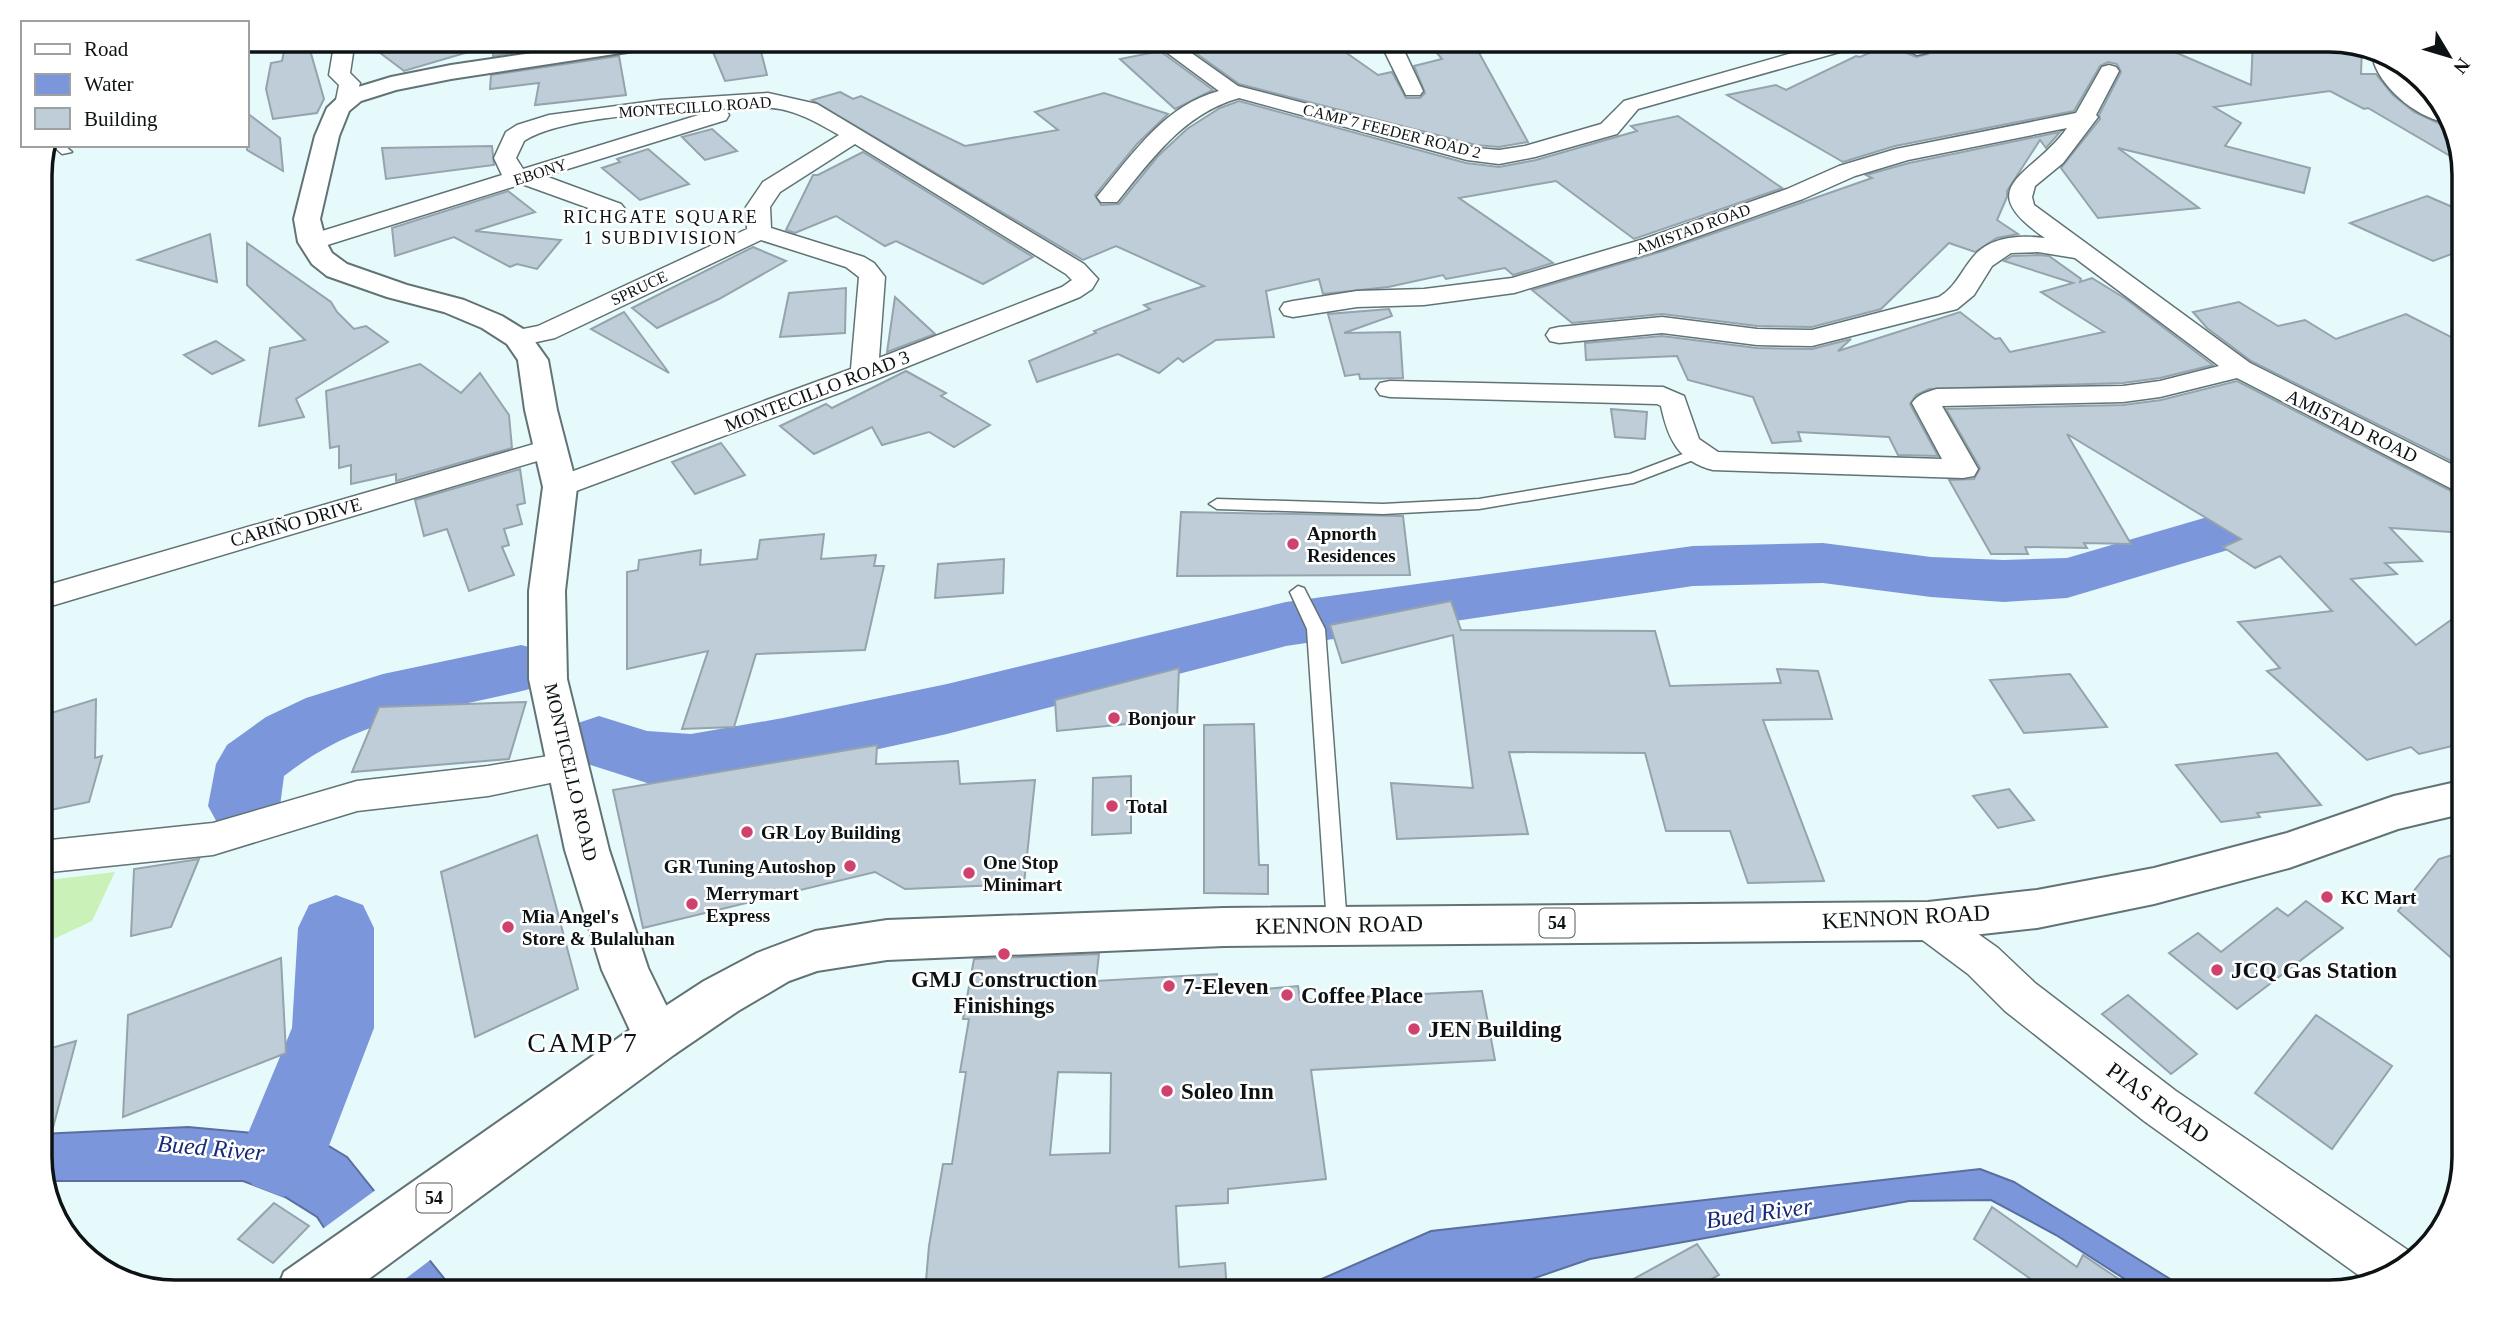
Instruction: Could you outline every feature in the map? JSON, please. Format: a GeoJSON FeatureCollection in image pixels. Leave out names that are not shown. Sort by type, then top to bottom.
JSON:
{"type":"FeatureCollection","features":[{"type":"Feature","properties":{"kind":"main road"},"geometry":{"type":"LineString","coordinates":[[518,338],[492,322],[454,306],[397,291],[337,270],[322,258],[312,242],[307,219],[327,136],[340,108],[347,100],[381,87],[451,72],[585,52]]}},
{"type":"Feature","properties":{"kind":"main road","name":"MONTICELLO ROAD"},"geometry":{"type":"LineString","coordinates":[[518,338],[533,360],[541,410],[560,486],[547,591],[548,679],[587,850],[617,947],[636,995],[658,1038]]}},
{"type":"Feature","properties":{"kind":"main road","name":"KENNON ROAD"},"geometry":{"type":"LineString","coordinates":[[321,1280],[564,1104],[721,996],[773,967],[815,951],[887,940],[1161,929],[1337,925],[1927,921],[2037,909],[2154,886],[2289,850],[2394,813],[2452,799]]}},
{"type":"Feature","properties":{"kind":"street"},"geometry":{"type":"LineString","coordinates":[[343,52],[339,75],[350,83],[347,100]]}},
{"type":"Feature","properties":{"kind":"street","name":"CAMP 7 FEEDER ROAD 2"},"geometry":{"type":"LineString","coordinates":[[1177,52],[1227,88],[1239,92],[1475,155],[1499,156],[1527,152],[1609,129],[1631,105],[1819,52]]}},
{"type":"Feature","properties":{"kind":"street"},"geometry":{"type":"LineString","coordinates":[[1395,52],[1413,91]]}},
{"type":"Feature","properties":{"kind":"street"},"geometry":{"type":"LineString","coordinates":[[2384,65],[2393,81],[2431,106]]}},
{"type":"Feature","properties":{"kind":"street","name":"AMISTAD ROAD"},"geometry":{"type":"LineString","coordinates":[[2109,71],[2087,117],[2054,160],[2029,177],[2020,197],[2023,207],[2034,219],[2240,369],[2452,476]]}},
{"type":"Feature","properties":{"kind":"street"},"geometry":{"type":"LineString","coordinates":[[1109,197],[1148,149],[1178,118],[1201,103],[1239,92]]}},
{"type":"Feature","properties":{"kind":"street","name":"MONTECILLO ROAD"},"geometry":{"type":"LineString","coordinates":[[523,178],[511,172],[505,158],[514,137],[540,124],[661,106],[768,99],[809,109],[1075,269],[1085,279],[1083,284],[1071,292]]}},
{"type":"Feature","properties":{"kind":"street","name":"EBONY"},"geometry":{"type":"LineString","coordinates":[[312,242],[768,99]]}},
{"type":"Feature","properties":{"kind":"street","name":"AMISTAD ROAD"},"geometry":{"type":"LineString","coordinates":[[1293,309],[1357,299],[1424,297],[1514,285],[1653,244],[1795,194],[1847,171],[1904,154],[2087,117]]}},
{"type":"Feature","properties":{"kind":"street"},"geometry":{"type":"LineString","coordinates":[[855,135],[771,187],[758,207],[759,232],[855,262],[872,277],[864,374]]}},
{"type":"Feature","properties":{"kind":"street"},"geometry":{"type":"LineString","coordinates":[[523,178],[614,209]]}},
{"type":"Feature","properties":{"kind":"street","name":"SPRUCE"},"geometry":{"type":"LineString","coordinates":[[518,338],[546,332],[759,232]]}},
{"type":"Feature","properties":{"kind":"street","name":"AMISTAD ROAD"},"geometry":{"type":"LineString","coordinates":[[1559,335],[1679,325],[1756,337],[1812,338],[1948,303],[1962,295],[1983,261],[1994,251],[2014,245],[2042,244],[2085,254]]}},
{"type":"Feature","properties":{"kind":"street","name":"MONTECILLO ROAD 3"},"geometry":{"type":"LineString","coordinates":[[560,486],[864,374],[1071,292]]}},
{"type":"Feature","properties":{"kind":"street"},"geometry":{"type":"LineString","coordinates":[[1390,388],[1663,396],[1674,402],[1685,445],[1696,454],[1713,461],[1963,469],[1928,412],[1926,403],[1929,400],[2123,394],[2160,389],[2240,369]]}},
{"type":"Feature","properties":{"kind":"street","name":"CARIÑO DRIVE"},"geometry":{"type":"LineString","coordinates":[[53,593],[551,448]]}},
{"type":"Feature","properties":{"kind":"street"},"geometry":{"type":"LineString","coordinates":[[53,856],[213,839],[357,796],[488,781],[566,766]]}},
{"type":"Feature","properties":{"kind":"street","name":"PIAS ROAD"},"geometry":{"type":"LineString","coordinates":[[1927,921],[1983,961],[2020,997],[2160,1106],[2387,1265]]}},
{"type":"Feature","properties":{"kind":"lane"},"geometry":{"type":"LineString","coordinates":[[1217,504],[1383,509],[1479,504],[1633,478],[1696,454]]}},
{"type":"Feature","properties":{"kind":"lane"},"geometry":{"type":"LineString","coordinates":[[1298,592],[1316,629],[1337,925]]}},
{"type":"Feature","properties":{"kind":"green space"},"geometry":{"type":"Polygon","coordinates":[[[115,872],[92,921],[53,939],[53,880],[115,872]]]}},
{"type":"Feature","properties":{"kind":"water","name":"Bued River"},"geometry":{"type":"Polygon","coordinates":[[[188,1127],[317,1139],[347,1157],[445,1280],[358,1280],[317,1217],[285,1197],[243,1181],[55,1181],[53,1133],[188,1127]]]}},
{"type":"Feature","properties":{"kind":"water","name":"Bued River"},"geometry":{"type":"Polygon","coordinates":[[[1980,1169],[2014,1182],[2172,1280],[2126,1280],[2056,1235],[1991,1200],[1909,1201],[1590,1259],[1529,1280],[1319,1280],[1431,1231],[1980,1169]]]}},
{"type":"Feature","properties":{"kind":"pier"},"geometry":{"type":"Polygon","coordinates":[[[377,1189],[433,1258],[404,1280],[354,1280],[321,1230],[377,1189]]]}},
{"type":"Feature","properties":{"kind":"building"},"geometry":{"type":"Polygon","coordinates":[[[284,52],[311,52],[324,99],[317,113],[273,119],[266,89],[271,63],[282,61],[284,52]]]}},
{"type":"Feature","properties":{"kind":"building"},"geometry":{"type":"Polygon","coordinates":[[[379,52],[468,52],[404,71],[379,52]]]}},
{"type":"Feature","properties":{"kind":"building"},"geometry":{"type":"Polygon","coordinates":[[[493,52],[520,52],[493,56],[493,52]]]}},
{"type":"Feature","properties":{"kind":"building"},"geometry":{"type":"Polygon","coordinates":[[[713,52],[761,52],[767,75],[725,81],[713,52]]]}},
{"type":"Feature","properties":{"kind":"building"},"geometry":{"type":"Polygon","coordinates":[[[1161,52],[1213,90],[1175,109],[1120,59],[1161,52]]]}},
{"type":"Feature","properties":{"kind":"building"},"geometry":{"type":"Polygon","coordinates":[[[1194,52],[1345,52],[1378,75],[1392,72],[1406,98],[1420,98],[1425,93],[1414,66],[1442,59],[1436,52],[1479,52],[1528,142],[1499,147],[1476,145],[1239,84],[1194,52]]]}},
{"type":"Feature","properties":{"kind":"building"},"geometry":{"type":"Polygon","coordinates":[[[1872,52],[1904,52],[1916,57],[1927,52],[2175,52],[2251,85],[2252,52],[2330,52],[2362,57],[2361,74],[2376,74],[2393,95],[2414,112],[2441,123],[2451,156],[2368,108],[2364,109],[2330,91],[2214,107],[2241,123],[2225,146],[2310,168],[2304,193],[2118,148],[2199,208],[2098,218],[2061,168],[2100,119],[2099,115],[2121,72],[2117,64],[2108,62],[2100,66],[2074,111],[1895,146],[1843,162],[1727,95],[1776,85],[1786,90],[1856,56],[1872,52]]]}},
{"type":"Feature","properties":{"kind":"building"},"geometry":{"type":"Polygon","coordinates":[[[619,56],[626,95],[535,105],[539,83],[490,89],[491,75],[619,56]]]}},
{"type":"Feature","properties":{"kind":"building"},"geometry":{"type":"Polygon","coordinates":[[[840,92],[853,99],[861,96],[965,146],[1058,130],[1035,112],[1104,93],[1168,114],[1137,144],[1095,195],[1101,205],[1119,204],[1158,156],[1187,129],[1220,108],[1239,101],[1466,163],[1499,167],[1536,160],[1637,131],[1631,126],[1678,116],[1782,188],[1634,239],[1556,181],[1459,198],[1553,263],[1513,275],[1505,268],[1446,279],[1443,275],[1388,287],[1323,294],[1319,279],[1266,291],[1274,337],[1216,340],[1183,362],[1178,358],[1159,373],[1118,354],[1037,382],[1029,361],[1150,309],[1144,305],[1204,286],[1116,246],[1083,260],[812,100],[840,92]]]}},
{"type":"Feature","properties":{"kind":"building"},"geometry":{"type":"Polygon","coordinates":[[[248,114],[280,138],[283,171],[247,150],[248,114]]]}},
{"type":"Feature","properties":{"kind":"building"},"geometry":{"type":"Polygon","coordinates":[[[712,129],[737,151],[705,160],[682,137],[712,129]]]}},
{"type":"Feature","properties":{"kind":"building"},"geometry":{"type":"Polygon","coordinates":[[[2060,132],[2046,148],[2040,140],[2007,191],[1997,220],[2018,234],[1997,238],[1975,252],[1949,243],[1881,309],[1812,327],[1757,326],[1662,314],[1572,323],[1532,290],[1663,251],[1872,178],[1866,175],[1909,163],[2060,132]]]}},
{"type":"Feature","properties":{"kind":"building"},"geometry":{"type":"Polygon","coordinates":[[[492,146],[494,165],[386,179],[382,148],[492,146]]]}},
{"type":"Feature","properties":{"kind":"building"},"geometry":{"type":"Polygon","coordinates":[[[648,149],[689,184],[640,200],[602,168],[620,162],[617,159],[648,149]]]}},
{"type":"Feature","properties":{"kind":"building"},"geometry":{"type":"Polygon","coordinates":[[[863,152],[1033,257],[983,284],[896,241],[885,246],[836,216],[795,233],[786,230],[813,175],[863,152]]]}},
{"type":"Feature","properties":{"kind":"building"},"geometry":{"type":"Polygon","coordinates":[[[508,191],[535,212],[475,231],[561,240],[537,269],[517,264],[510,267],[454,237],[395,256],[392,228],[508,191]]]}},
{"type":"Feature","properties":{"kind":"building"},"geometry":{"type":"Polygon","coordinates":[[[2427,196],[2452,207],[2452,254],[2433,261],[2350,223],[2427,196]]]}},
{"type":"Feature","properties":{"kind":"building"},"geometry":{"type":"Polygon","coordinates":[[[210,234],[217,282],[138,260],[210,234]]]}},
{"type":"Feature","properties":{"kind":"building"},"geometry":{"type":"Polygon","coordinates":[[[247,243],[331,302],[354,329],[366,326],[388,342],[296,399],[304,417],[259,426],[270,348],[305,340],[247,285],[247,243]]]}},
{"type":"Feature","properties":{"kind":"building"},"geometry":{"type":"Polygon","coordinates":[[[753,247],[786,261],[719,299],[657,328],[632,308],[753,247]]]}},
{"type":"Feature","properties":{"kind":"building"},"geometry":{"type":"Polygon","coordinates":[[[2012,256],[2049,256],[2081,279],[2080,282],[2092,278],[2126,299],[2213,365],[2160,378],[2123,383],[1929,389],[1916,395],[1910,404],[1938,456],[1898,455],[1889,437],[1798,432],[1801,441],[1772,443],[1753,397],[1688,380],[1677,356],[1586,360],[1585,343],[1662,336],[1757,348],[1812,349],[1851,339],[1838,351],[1960,312],[1995,339],[2000,338],[2010,352],[2104,332],[2041,292],[2073,283],[2004,261],[2012,256]]]}},
{"type":"Feature","properties":{"kind":"building"},"geometry":{"type":"Polygon","coordinates":[[[846,288],[845,333],[780,337],[789,293],[846,288]]]}},
{"type":"Feature","properties":{"kind":"building"},"geometry":{"type":"Polygon","coordinates":[[[895,297],[935,334],[887,352],[895,297]]]}},
{"type":"Feature","properties":{"kind":"building"},"geometry":{"type":"Polygon","coordinates":[[[2239,302],[2278,326],[2305,320],[2336,339],[2406,314],[2452,337],[2452,462],[2251,361],[2207,328],[2193,312],[2239,302]]]}},
{"type":"Feature","properties":{"kind":"building"},"geometry":{"type":"Polygon","coordinates":[[[1389,309],[1392,316],[1344,333],[1400,332],[1403,378],[1360,379],[1359,374],[1345,376],[1328,314],[1389,309]]]}},
{"type":"Feature","properties":{"kind":"building"},"geometry":{"type":"Polygon","coordinates":[[[624,312],[669,373],[591,329],[624,312]]]}},
{"type":"Feature","properties":{"kind":"building"},"geometry":{"type":"Polygon","coordinates":[[[216,341],[244,360],[212,374],[184,355],[216,341]]]}},
{"type":"Feature","properties":{"kind":"building"},"geometry":{"type":"Polygon","coordinates":[[[420,364],[461,393],[480,373],[509,415],[512,448],[396,481],[396,474],[351,484],[351,465],[339,468],[339,446],[330,448],[326,391],[420,364]]]}},
{"type":"Feature","properties":{"kind":"building"},"geometry":{"type":"Polygon","coordinates":[[[906,371],[946,393],[941,396],[990,425],[954,447],[929,432],[882,445],[872,427],[814,454],[780,426],[826,404],[832,408],[906,371]]]}},
{"type":"Feature","properties":{"kind":"building"},"geometry":{"type":"Polygon","coordinates":[[[2237,381],[2452,491],[2452,532],[2390,528],[2422,561],[2385,563],[2397,574],[2351,579],[2416,645],[2452,619],[2452,746],[2419,754],[2411,747],[2367,760],[2267,671],[2280,668],[2238,622],[2332,611],[2280,556],[2255,568],[2223,547],[2241,539],[2067,434],[2131,544],[2084,543],[2087,548],[2025,547],[2028,554],[1991,554],[1949,480],[1974,479],[1980,468],[1946,409],[2123,405],[2161,400],[2237,381]]]}},
{"type":"Feature","properties":{"kind":"building"},"geometry":{"type":"Polygon","coordinates":[[[1611,409],[1647,412],[1645,439],[1615,437],[1611,409]]]}},
{"type":"Feature","properties":{"kind":"building"},"geometry":{"type":"Polygon","coordinates":[[[721,443],[745,475],[695,494],[672,462],[721,443]]]}},
{"type":"Feature","properties":{"kind":"building"},"geometry":{"type":"Polygon","coordinates":[[[520,469],[525,503],[517,505],[522,524],[504,529],[509,545],[502,547],[514,575],[469,591],[447,529],[424,536],[415,500],[520,469]]]}},
{"type":"Feature","properties":{"kind":"building","name":"Apnorth Residences"},"geometry":{"type":"Polygon","coordinates":[[[1181,512],[1403,516],[1410,575],[1177,576],[1181,512]]]}},
{"type":"Feature","properties":{"kind":"building"},"geometry":{"type":"Polygon","coordinates":[[[824,534],[821,559],[876,555],[874,566],[884,566],[865,650],[756,654],[734,727],[682,729],[708,651],[627,669],[627,572],[638,570],[639,560],[701,550],[700,565],[757,559],[760,540],[824,534]]]}},
{"type":"Feature","properties":{"kind":"building"},"geometry":{"type":"Polygon","coordinates":[[[1004,559],[1003,593],[935,598],[938,564],[1004,559]]]}},
{"type":"Feature","properties":{"kind":"building"},"geometry":{"type":"Polygon","coordinates":[[[1451,601],[1461,630],[1655,631],[1670,686],[1781,683],[1777,669],[1818,671],[1832,719],[1763,720],[1824,881],[1748,883],[1730,831],[1666,831],[1645,753],[1509,752],[1528,834],[1397,839],[1391,783],[1473,788],[1453,635],[1342,663],[1330,625],[1451,601]]]}},
{"type":"Feature","properties":{"kind":"building"},"geometry":{"type":"Polygon","coordinates":[[[1179,668],[1177,719],[1057,731],[1055,700],[1179,668]]]}},
{"type":"Feature","properties":{"kind":"building"},"geometry":{"type":"Polygon","coordinates":[[[2070,674],[2107,727],[2024,733],[1990,680],[2070,674]]]}},
{"type":"Feature","properties":{"kind":"building"},"geometry":{"type":"Polygon","coordinates":[[[96,699],[95,758],[102,756],[89,802],[53,810],[53,712],[96,699]]]}},
{"type":"Feature","properties":{"kind":"building"},"geometry":{"type":"Polygon","coordinates":[[[526,702],[509,759],[352,772],[379,707],[526,702]]]}},
{"type":"Feature","properties":{"kind":"building"},"geometry":{"type":"Polygon","coordinates":[[[1254,724],[1259,865],[1268,865],[1268,894],[1204,893],[1204,725],[1254,724]]]}},
{"type":"Feature","properties":{"kind":"building","name":"GR Loy Building"},"geometry":{"type":"Polygon","coordinates":[[[877,745],[876,764],[958,761],[960,784],[1035,780],[1024,884],[905,889],[875,872],[643,928],[613,790],[877,745]]]}},
{"type":"Feature","properties":{"kind":"building"},"geometry":{"type":"Polygon","coordinates":[[[2277,753],[2321,805],[2257,813],[2260,817],[2221,822],[2176,765],[2277,753]]]}},
{"type":"Feature","properties":{"kind":"building","name":"Total"},"geometry":{"type":"Polygon","coordinates":[[[1131,776],[1131,833],[1092,835],[1093,778],[1131,776]]]}},
{"type":"Feature","properties":{"kind":"building"},"geometry":{"type":"Polygon","coordinates":[[[2009,789],[2034,820],[1998,828],[1973,796],[2009,789]]]}},
{"type":"Feature","properties":{"kind":"building"},"geometry":{"type":"Polygon","coordinates":[[[537,835],[578,989],[475,1037],[441,872],[537,835]]]}},
{"type":"Feature","properties":{"kind":"building"},"geometry":{"type":"Polygon","coordinates":[[[2452,855],[2452,959],[2398,911],[2439,859],[2452,855]]]}},
{"type":"Feature","properties":{"kind":"building"},"geometry":{"type":"Polygon","coordinates":[[[199,859],[171,927],[131,936],[134,869],[199,859]]]}},
{"type":"Feature","properties":{"kind":"building"},"geometry":{"type":"Polygon","coordinates":[[[2306,901],[2343,928],[2237,1009],[2169,953],[2198,933],[2221,952],[2277,908],[2288,916],[2306,901]]]}},
{"type":"Feature","properties":{"kind":"building"},"geometry":{"type":"Polygon","coordinates":[[[1099,954],[1096,981],[1217,974],[1218,993],[1298,986],[1300,1000],[1482,991],[1495,1060],[1311,1070],[1326,1179],[1228,1189],[1228,1203],[1176,1206],[1179,1267],[1225,1263],[1226,1280],[926,1280],[943,1164],[952,1164],[966,1072],[960,1072],[969,1019],[963,1019],[974,959],[1099,954]],[[1058,1072],[1050,1155],[1110,1153],[1111,1073],[1058,1072]]]}},
{"type":"Feature","properties":{"kind":"building"},"geometry":{"type":"Polygon","coordinates":[[[281,958],[286,1053],[123,1117],[128,1015],[281,958]]]}},
{"type":"Feature","properties":{"kind":"building"},"geometry":{"type":"Polygon","coordinates":[[[2128,995],[2197,1054],[2171,1074],[2102,1014],[2128,995]]]}},
{"type":"Feature","properties":{"kind":"building"},"geometry":{"type":"Polygon","coordinates":[[[2316,1015],[2392,1066],[2332,1149],[2255,1093],[2316,1015]]]}},
{"type":"Feature","properties":{"kind":"building"},"geometry":{"type":"Polygon","coordinates":[[[76,1041],[53,1128],[53,1048],[76,1041]]]}},
{"type":"Feature","properties":{"kind":"building"},"geometry":{"type":"Polygon","coordinates":[[[274,1203],[309,1226],[273,1263],[238,1239],[274,1203]]]}},
{"type":"Feature","properties":{"kind":"building"},"geometry":{"type":"Polygon","coordinates":[[[1992,1207],[2077,1267],[2083,1255],[2120,1280],[2032,1280],[1974,1239],[1992,1207]]]}},
{"type":"Feature","properties":{"kind":"building"},"geometry":{"type":"Polygon","coordinates":[[[1697,1244],[1719,1275],[1710,1280],[1632,1280],[1697,1244]]]}},
{"type":"Feature","properties":{"kind":"waterway"},"geometry":{"type":"LineString","coordinates":[[599,742],[647,757],[691,760],[783,744],[947,709],[1286,624],[1693,566],[1823,563],[1931,577],[2004,581],[2067,578],[2252,523],[2314,510]]}},
{"type":"Feature","properties":{"kind":"waterway"},"geometry":{"type":"LineString","coordinates":[[244,806],[251,764],[283,739],[304,727],[383,698],[521,668]]}},
{"type":"Feature","properties":{"kind":"waterway"},"geometry":{"type":"LineString","coordinates":[[283,1155],[333,1028],[336,928]]}},
{"type":"Feature","properties":{"kind":"place","name":"Apnorth Residences"},"geometry":{"type":"Point","coordinates":[1293,544]}},
{"type":"Feature","properties":{"kind":"place","name":"Bonjour"},"geometry":{"type":"Point","coordinates":[1114,718]}},
{"type":"Feature","properties":{"kind":"place","name":"Total"},"geometry":{"type":"Point","coordinates":[1112,806]}},
{"type":"Feature","properties":{"kind":"place","name":"GR Loy Building"},"geometry":{"type":"Point","coordinates":[747,832]}},
{"type":"Feature","properties":{"kind":"place","name":"GR Tuning Autoshop"},"geometry":{"type":"Point","coordinates":[850,866]}},
{"type":"Feature","properties":{"kind":"place","name":"One Stop Minimart"},"geometry":{"type":"Point","coordinates":[969,873]}},
{"type":"Feature","properties":{"kind":"place","name":"KC Mart"},"geometry":{"type":"Point","coordinates":[2327,897]}},
{"type":"Feature","properties":{"kind":"place","name":"Merrymart Express"},"geometry":{"type":"Point","coordinates":[692,904]}},
{"type":"Feature","properties":{"kind":"place","name":"Mia Angel's Store & Bulaluhan"},"geometry":{"type":"Point","coordinates":[508,927]}},
{"type":"Feature","properties":{"kind":"place","name":"GMJ Construction Finishings"},"geometry":{"type":"Point","coordinates":[1004,954]}},
{"type":"Feature","properties":{"kind":"place","name":"JCQ Gas Station"},"geometry":{"type":"Point","coordinates":[2217,970]}},
{"type":"Feature","properties":{"kind":"place","name":"7-Eleven"},"geometry":{"type":"Point","coordinates":[1169,986]}},
{"type":"Feature","properties":{"kind":"place","name":"Coffee Place"},"geometry":{"type":"Point","coordinates":[1287,995]}},
{"type":"Feature","properties":{"kind":"place","name":"JEN Building"},"geometry":{"type":"Point","coordinates":[1414,1029]}},
{"type":"Feature","properties":{"kind":"place","name":"Soleo Inn"},"geometry":{"type":"Point","coordinates":[1167,1091]}},
{"type":"Feature","properties":{"kind":"district","name":"RICHGATE SQUARE 1 SUBDIVISION"},"geometry":{"type":"Point","coordinates":[661,227]}},
{"type":"Feature","properties":{"kind":"district","name":"CAMP 7"},"geometry":{"type":"Point","coordinates":[583,1042]}}]}
